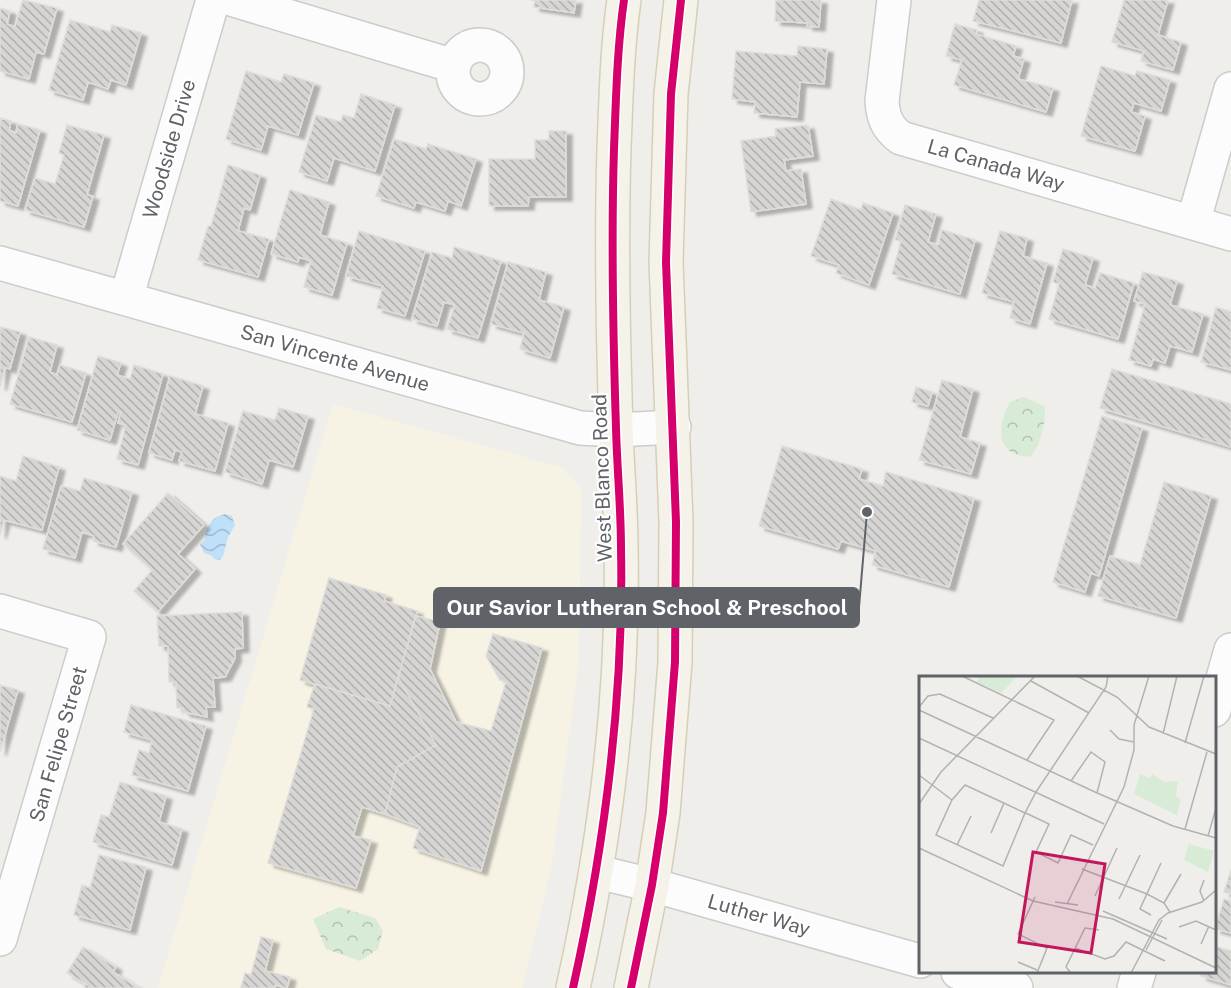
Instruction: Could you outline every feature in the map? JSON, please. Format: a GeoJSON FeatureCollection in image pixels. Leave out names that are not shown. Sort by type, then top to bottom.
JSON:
{"type":"FeatureCollection","features":[{"type":"Feature","properties":{"kind":"main road","name":"West Blanco Road"},"geometry":{"type":"LineString","coordinates":[[573,988],[597,872],[614,733],[621,635],[621,547],[612,228],[616,86],[624,0]]}},
{"type":"Feature","properties":{"kind":"main road"},"geometry":{"type":"LineString","coordinates":[[630,988],[652,885],[663,813],[675,662],[674,427],[666,262],[671,94],[681,0]]}},
{"type":"Feature","properties":{"kind":"street","name":"Woodside Drive"},"geometry":{"type":"LineString","coordinates":[[126,299],[213,0]]}},
{"type":"Feature","properties":{"kind":"street"},"geometry":{"type":"LineString","coordinates":[[234,0],[454,66]]}},
{"type":"Feature","properties":{"kind":"street","name":"La Canada Way"},"geometry":{"type":"LineString","coordinates":[[894,0],[882,101],[886,123],[901,138],[1231,234]]}},
{"type":"Feature","properties":{"kind":"street"},"geometry":{"type":"LineString","coordinates":[[1193,223],[1231,89]]}},
{"type":"Feature","properties":{"kind":"street","name":"San Vincente Avenue"},"geometry":{"type":"LineString","coordinates":[[0,263],[580,428],[616,430],[674,427]]}},
{"type":"Feature","properties":{"kind":"street","name":"San Felipe Street"},"geometry":{"type":"LineString","coordinates":[[0,611],[89,638],[0,939]]}},
{"type":"Feature","properties":{"kind":"street"},"geometry":{"type":"LineString","coordinates":[[1216,706],[1231,650]]}},
{"type":"Feature","properties":{"kind":"street","name":"Luther Way"},"geometry":{"type":"LineString","coordinates":[[597,872],[652,885],[919,960]]}},
{"type":"Feature","properties":{"kind":"street"},"geometry":{"type":"LineString","coordinates":[[962,973],[1016,988]]}},
{"type":"Feature","properties":{"kind":"street"},"geometry":{"type":"LineString","coordinates":[[1134,988],[1138,973]]}},
{"type":"Feature","properties":{"kind":"shaded area"},"geometry":{"type":"Polygon","coordinates":[[[333,404],[564,468],[581,489],[579,659],[551,869],[522,988],[158,988],[333,404]]]}},
{"type":"Feature","properties":{"kind":"green space"},"geometry":{"type":"Polygon","coordinates":[[[1024,397],[1044,406],[1045,411],[1039,441],[1030,457],[1011,452],[1006,447],[1002,435],[1003,421],[1010,402],[1024,397]]]}},
{"type":"Feature","properties":{"kind":"green space"},"geometry":{"type":"Polygon","coordinates":[[[339,907],[375,918],[383,931],[378,949],[360,961],[326,949],[313,919],[339,907]]]}},
{"type":"Feature","properties":{"kind":"water"},"geometry":{"type":"Polygon","coordinates":[[[225,514],[232,516],[235,525],[228,537],[223,556],[220,560],[216,560],[204,553],[200,544],[205,540],[210,523],[225,514]]]}},
{"type":"Feature","properties":{"kind":"building"},"geometry":{"type":"Polygon","coordinates":[[[23,0],[57,8],[44,54],[36,52],[29,79],[0,71],[0,8],[10,11],[7,24],[15,27],[23,0]]]}},
{"type":"Feature","properties":{"kind":"building"},"geometry":{"type":"Polygon","coordinates":[[[531,0],[576,0],[574,13],[534,7],[535,1],[531,0]]]}},
{"type":"Feature","properties":{"kind":"building"},"geometry":{"type":"Polygon","coordinates":[[[776,0],[821,0],[819,27],[807,26],[808,23],[775,21],[776,0]]]}},
{"type":"Feature","properties":{"kind":"building"},"geometry":{"type":"Polygon","coordinates":[[[979,0],[1072,0],[1061,43],[973,21],[979,0]]]}},
{"type":"Feature","properties":{"kind":"building"},"geometry":{"type":"Polygon","coordinates":[[[1124,0],[1168,0],[1158,35],[1181,42],[1173,70],[1141,61],[1144,51],[1112,42],[1124,0]]]}},
{"type":"Feature","properties":{"kind":"building"},"geometry":{"type":"Polygon","coordinates":[[[70,20],[110,32],[112,25],[141,33],[126,85],[111,80],[108,89],[88,82],[83,100],[49,90],[70,20]]]}},
{"type":"Feature","properties":{"kind":"building"},"geometry":{"type":"Polygon","coordinates":[[[955,24],[977,30],[976,34],[1016,46],[1013,56],[1024,59],[1018,79],[1053,88],[1046,112],[954,85],[962,60],[946,56],[955,24]]]}},
{"type":"Feature","properties":{"kind":"building"},"geometry":{"type":"Polygon","coordinates":[[[798,46],[827,49],[824,84],[800,82],[797,117],[754,113],[755,102],[732,99],[736,51],[797,56],[798,46]]]}},
{"type":"Feature","properties":{"kind":"building"},"geometry":{"type":"Polygon","coordinates":[[[1101,66],[1135,76],[1137,71],[1170,80],[1161,111],[1134,103],[1131,112],[1145,116],[1135,151],[1081,136],[1101,66]]]}},
{"type":"Feature","properties":{"kind":"building"},"geometry":{"type":"Polygon","coordinates":[[[246,71],[281,82],[284,74],[314,83],[298,135],[268,126],[261,150],[226,139],[246,71]]]}},
{"type":"Feature","properties":{"kind":"building"},"geometry":{"type":"Polygon","coordinates":[[[361,94],[395,105],[375,171],[334,158],[327,181],[299,172],[316,115],[341,122],[343,115],[354,118],[361,94]]]}},
{"type":"Feature","properties":{"kind":"building"},"geometry":{"type":"Polygon","coordinates":[[[0,118],[11,121],[9,130],[16,133],[18,124],[40,130],[18,206],[0,201],[0,118]]]}},
{"type":"Feature","properties":{"kind":"building"},"geometry":{"type":"Polygon","coordinates":[[[67,125],[104,135],[87,195],[93,196],[84,227],[25,210],[35,178],[55,184],[64,155],[59,153],[67,125]]]}},
{"type":"Feature","properties":{"kind":"building"},"geometry":{"type":"Polygon","coordinates":[[[808,125],[813,156],[784,160],[786,171],[801,169],[806,204],[751,212],[741,141],[776,136],[775,129],[808,125]]]}},
{"type":"Feature","properties":{"kind":"building"},"geometry":{"type":"Polygon","coordinates":[[[549,131],[566,131],[566,197],[529,197],[528,206],[489,206],[489,159],[535,159],[535,140],[549,140],[549,131]]]}},
{"type":"Feature","properties":{"kind":"building"},"geometry":{"type":"Polygon","coordinates":[[[394,139],[426,149],[428,144],[476,159],[461,206],[448,201],[445,211],[416,202],[414,208],[376,196],[394,139]]]}},
{"type":"Feature","properties":{"kind":"building"},"geometry":{"type":"Polygon","coordinates":[[[228,165],[260,175],[250,210],[244,208],[238,231],[269,239],[258,277],[198,260],[208,226],[211,226],[228,165]]]}},
{"type":"Feature","properties":{"kind":"building"},"geometry":{"type":"Polygon","coordinates":[[[290,190],[329,202],[320,235],[347,243],[332,295],[304,287],[311,261],[299,257],[298,262],[271,254],[290,190]]]}},
{"type":"Feature","properties":{"kind":"building"},"geometry":{"type":"Polygon","coordinates":[[[831,199],[861,210],[863,203],[893,213],[869,285],[836,273],[839,265],[811,256],[831,199]]]}},
{"type":"Feature","properties":{"kind":"building"},"geometry":{"type":"Polygon","coordinates":[[[905,205],[936,214],[928,242],[938,245],[942,230],[975,240],[960,294],[892,274],[901,241],[895,240],[905,205]]]}},
{"type":"Feature","properties":{"kind":"building"},"geometry":{"type":"Polygon","coordinates":[[[359,231],[425,251],[405,316],[377,308],[383,286],[346,276],[359,231]]]}},
{"type":"Feature","properties":{"kind":"building"},"geometry":{"type":"Polygon","coordinates":[[[1000,231],[1027,238],[1023,256],[1047,263],[1030,324],[1010,318],[1014,302],[982,293],[1000,231]]]}},
{"type":"Feature","properties":{"kind":"building"},"geometry":{"type":"Polygon","coordinates":[[[454,247],[501,261],[478,338],[447,329],[455,305],[444,302],[437,326],[412,319],[432,252],[452,258],[454,247]]]}},
{"type":"Feature","properties":{"kind":"building"},"geometry":{"type":"Polygon","coordinates":[[[1063,249],[1093,258],[1085,285],[1095,288],[1100,273],[1134,283],[1118,339],[1049,319],[1059,284],[1053,282],[1063,249]]]}},
{"type":"Feature","properties":{"kind":"building"},"geometry":{"type":"Polygon","coordinates":[[[508,262],[546,272],[539,300],[564,307],[550,358],[520,349],[524,333],[491,324],[508,262]]]}},
{"type":"Feature","properties":{"kind":"building"},"geometry":{"type":"Polygon","coordinates":[[[1143,272],[1177,281],[1170,305],[1203,314],[1192,352],[1170,346],[1165,363],[1153,359],[1151,366],[1129,360],[1145,304],[1134,301],[1143,272]]]}},
{"type":"Feature","properties":{"kind":"building"},"geometry":{"type":"Polygon","coordinates":[[[1216,307],[1231,312],[1231,370],[1201,362],[1216,307]]]}},
{"type":"Feature","properties":{"kind":"building"},"geometry":{"type":"Polygon","coordinates":[[[0,327],[20,332],[10,369],[5,367],[0,387],[0,327]]]}},
{"type":"Feature","properties":{"kind":"building"},"geometry":{"type":"Polygon","coordinates":[[[29,337],[57,345],[50,372],[57,375],[60,365],[86,373],[72,422],[10,404],[29,337]]]}},
{"type":"Feature","properties":{"kind":"building"},"geometry":{"type":"Polygon","coordinates":[[[98,356],[121,363],[117,375],[130,379],[134,365],[163,374],[138,465],[117,459],[126,425],[118,423],[121,412],[118,412],[110,440],[77,430],[98,356]]]}},
{"type":"Feature","properties":{"kind":"building"},"geometry":{"type":"Polygon","coordinates":[[[1112,369],[1231,404],[1231,447],[1100,408],[1112,369]]]}},
{"type":"Feature","properties":{"kind":"building"},"geometry":{"type":"Polygon","coordinates":[[[170,376],[203,386],[195,414],[228,423],[215,471],[179,461],[182,452],[175,450],[172,460],[149,453],[170,376]]]}},
{"type":"Feature","properties":{"kind":"building"},"geometry":{"type":"Polygon","coordinates":[[[942,380],[973,389],[960,437],[980,443],[971,474],[919,460],[942,380]]]}},
{"type":"Feature","properties":{"kind":"building"},"geometry":{"type":"Polygon","coordinates":[[[916,387],[932,392],[928,406],[912,402],[916,387]]]}},
{"type":"Feature","properties":{"kind":"building"},"geometry":{"type":"Polygon","coordinates":[[[279,408],[308,416],[293,467],[269,460],[262,484],[225,472],[243,411],[275,420],[279,408]]]}},
{"type":"Feature","properties":{"kind":"building"},"geometry":{"type":"Polygon","coordinates":[[[1102,416],[1142,428],[1099,576],[1091,573],[1085,592],[1053,582],[1102,416]]]}},
{"type":"Feature","properties":{"kind":"building"},"geometry":{"type":"Polygon","coordinates":[[[782,446],[862,469],[859,479],[883,486],[886,472],[974,498],[949,587],[872,565],[876,551],[841,541],[838,549],[759,526],[782,446]]]}},
{"type":"Feature","properties":{"kind":"building"},"geometry":{"type":"Polygon","coordinates":[[[23,456],[59,467],[42,530],[4,520],[0,535],[0,476],[16,481],[23,456]]]}},
{"type":"Feature","properties":{"kind":"building"},"geometry":{"type":"Polygon","coordinates":[[[84,478],[132,492],[116,547],[93,541],[94,536],[82,532],[75,558],[43,549],[61,486],[80,491],[84,478]]]}},
{"type":"Feature","properties":{"kind":"building"},"geometry":{"type":"Polygon","coordinates":[[[1164,482],[1211,496],[1176,618],[1098,596],[1110,556],[1140,565],[1164,482]]]}},
{"type":"Feature","properties":{"kind":"building"},"geometry":{"type":"Polygon","coordinates":[[[168,493],[204,525],[178,554],[195,569],[158,612],[134,591],[152,570],[123,544],[168,493]]]}},
{"type":"Feature","properties":{"kind":"building"},"geometry":{"type":"Polygon","coordinates":[[[329,578],[386,595],[384,601],[417,611],[390,706],[300,680],[329,578]]]}},
{"type":"Feature","properties":{"kind":"building"},"geometry":{"type":"Polygon","coordinates":[[[242,612],[243,648],[235,649],[235,658],[225,677],[213,678],[215,707],[206,707],[207,717],[184,712],[183,708],[177,708],[176,682],[169,682],[168,646],[159,646],[157,616],[242,612]]]}},
{"type":"Feature","properties":{"kind":"building"},"geometry":{"type":"Polygon","coordinates":[[[416,616],[440,622],[430,669],[456,722],[491,731],[506,682],[500,680],[486,656],[493,634],[542,648],[481,871],[413,848],[420,827],[385,814],[397,767],[436,745],[398,677],[416,616]]]}},
{"type":"Feature","properties":{"kind":"building"},"geometry":{"type":"Polygon","coordinates":[[[398,677],[436,745],[397,767],[385,814],[362,807],[353,836],[371,840],[356,888],[268,863],[314,709],[307,707],[315,684],[390,706],[398,677]]]}},
{"type":"Feature","properties":{"kind":"building"},"geometry":{"type":"Polygon","coordinates":[[[0,685],[18,690],[0,752],[0,685]]]}},
{"type":"Feature","properties":{"kind":"building"},"geometry":{"type":"Polygon","coordinates":[[[131,705],[206,726],[188,791],[132,775],[139,750],[149,753],[152,740],[124,732],[131,705]]]}},
{"type":"Feature","properties":{"kind":"building"},"geometry":{"type":"Polygon","coordinates":[[[120,782],[166,796],[159,822],[182,829],[172,865],[93,842],[101,815],[109,817],[120,782]]]}},
{"type":"Feature","properties":{"kind":"building"},"geometry":{"type":"Polygon","coordinates":[[[99,855],[146,867],[130,930],[74,915],[82,885],[90,888],[99,855]]]}},
{"type":"Feature","properties":{"kind":"building"},"geometry":{"type":"Polygon","coordinates":[[[1231,870],[1231,894],[1224,892],[1231,870]]]}},
{"type":"Feature","properties":{"kind":"building"},"geometry":{"type":"Polygon","coordinates":[[[1224,899],[1231,901],[1231,933],[1216,929],[1224,899]]]}},
{"type":"Feature","properties":{"kind":"building"},"geometry":{"type":"Polygon","coordinates":[[[261,937],[273,940],[265,971],[290,977],[287,988],[275,985],[275,988],[241,988],[245,973],[251,975],[261,937]]]}},
{"type":"Feature","properties":{"kind":"building"},"geometry":{"type":"Polygon","coordinates":[[[83,947],[116,967],[113,972],[139,988],[84,988],[86,984],[67,973],[83,947]]]}},
{"type":"Feature","properties":{"kind":"building"},"geometry":{"type":"Polygon","coordinates":[[[1216,947],[1231,951],[1231,985],[1201,976],[1202,973],[1216,973],[1216,947]]]}},
{"type":"Feature","properties":{"kind":"cycle path"},"geometry":{"type":"LineString","coordinates":[[573,988],[603,825],[616,714],[619,659],[621,533],[614,358],[613,219],[617,74],[624,0]]}},
{"type":"Feature","properties":{"kind":"cycle path"},"geometry":{"type":"LineString","coordinates":[[631,988],[652,885],[663,813],[675,662],[676,522],[666,262],[671,94],[681,0]]}},
{"type":"Feature","properties":{"kind":"place","name":"Our Savior Lutheran School & Preschool"},"geometry":{"type":"Point","coordinates":[867,512]}}]}
